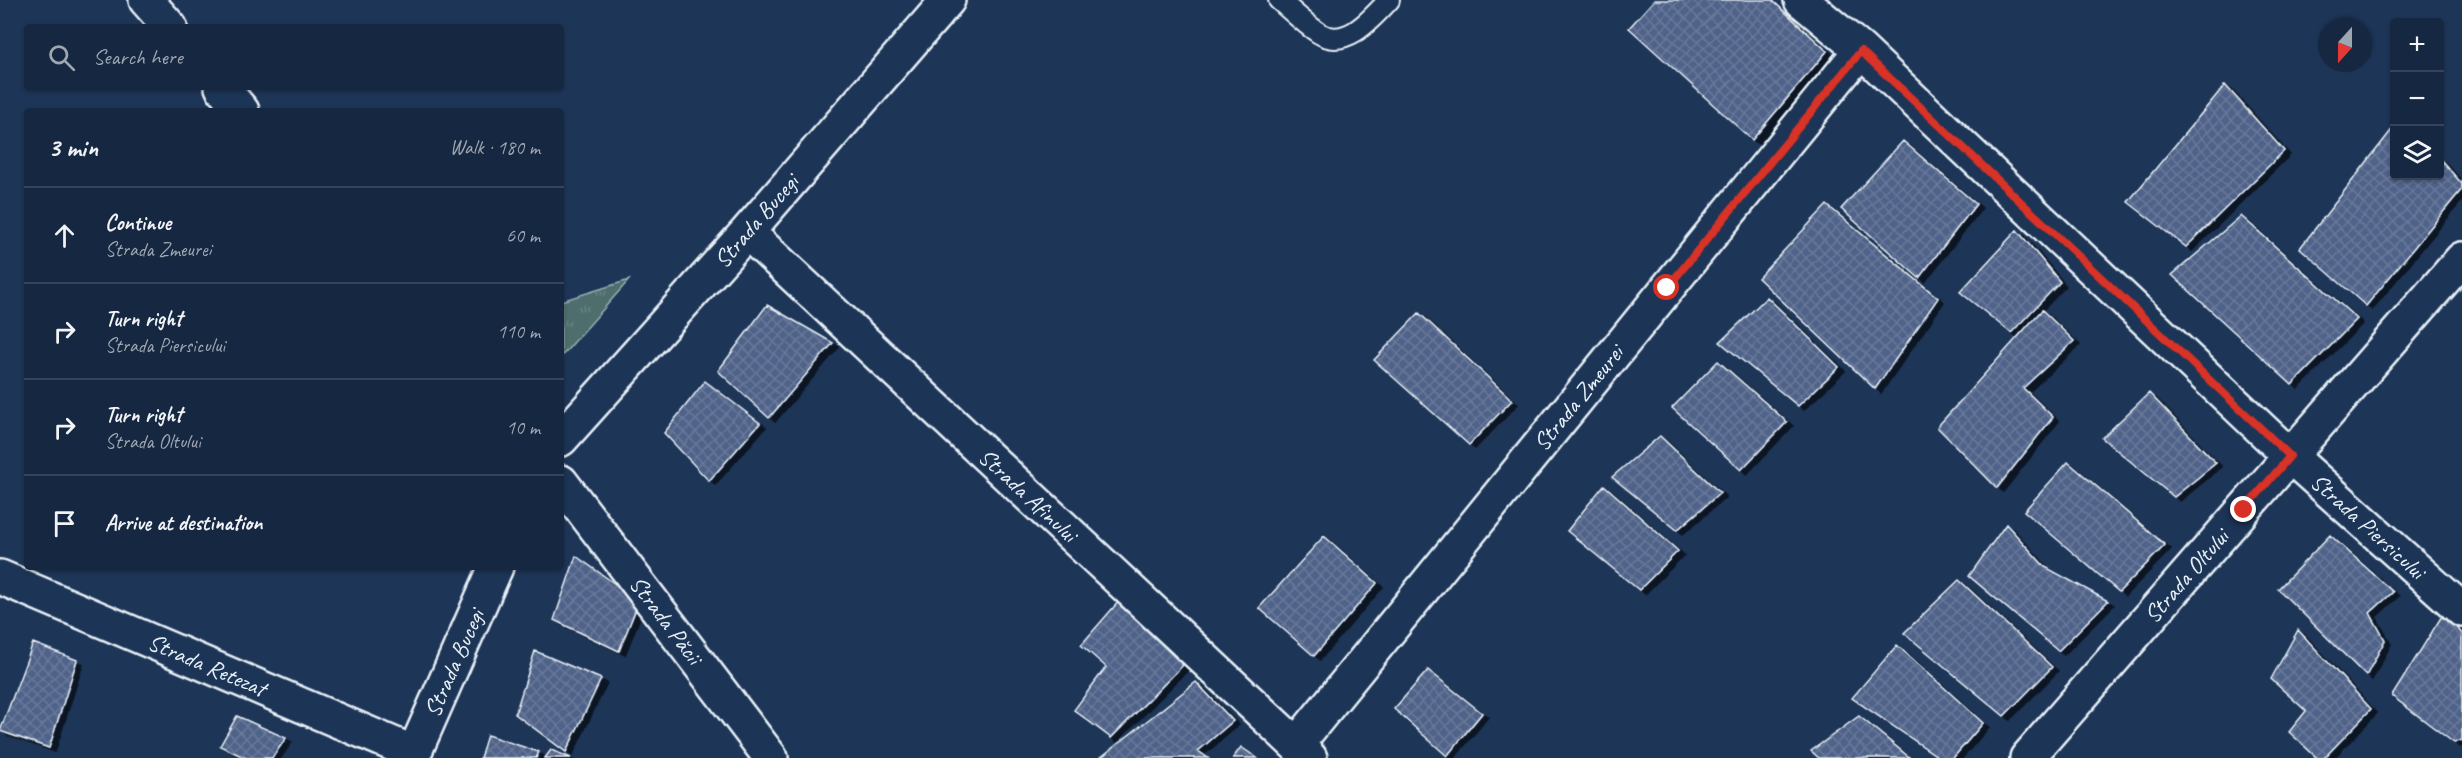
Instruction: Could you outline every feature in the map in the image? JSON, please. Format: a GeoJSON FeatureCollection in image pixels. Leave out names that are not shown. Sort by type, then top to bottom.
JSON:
{"type":"FeatureCollection","features":[{"type":"Feature","properties":{"kind":"street"},"geometry":{"type":"LineString","coordinates":[[146,0],[167,24]]}},
{"type":"Feature","properties":{"kind":"street","name":"Strada Bucegi"},"geometry":{"type":"LineString","coordinates":[[564,436],[747,232],[948,0]]}},
{"type":"Feature","properties":{"kind":"street","name":"Strada Piersicului"},"geometry":{"type":"LineString","coordinates":[[1801,0],[1861,51],[2290,456],[2462,610]]}},
{"type":"Feature","properties":{"kind":"street","name":"Strada Zmeurei"},"geometry":{"type":"LineString","coordinates":[[1303,752],[1861,51]]}},
{"type":"Feature","properties":{"kind":"street"},"geometry":{"type":"LineString","coordinates":[[224,90],[240,108]]}},
{"type":"Feature","properties":{"kind":"street","name":"Strada Afinului"},"geometry":{"type":"LineString","coordinates":[[747,232],[1303,752]]}},
{"type":"Feature","properties":{"kind":"street","name":"Strada Oltului"},"geometry":{"type":"LineString","coordinates":[[2027,758],[2462,259]]}},
{"type":"Feature","properties":{"kind":"street","name":"Strada Păcii"},"geometry":{"type":"LineString","coordinates":[[564,486],[771,758]]}},
{"type":"Feature","properties":{"kind":"street","name":"Strada Bucegi"},"geometry":{"type":"LineString","coordinates":[[413,756],[495,570]]}},
{"type":"Feature","properties":{"kind":"street","name":"Strada Retezat"},"geometry":{"type":"LineString","coordinates":[[0,577],[413,756]]}},
{"type":"Feature","properties":{"kind":"lane"},"geometry":{"type":"LineString","coordinates":[[1279,0],[1321,34],[1343,37],[1365,25],[1389,0]]}},
{"type":"Feature","properties":{"kind":"green space"},"geometry":{"type":"Polygon","coordinates":[[[629,280],[564,354],[564,300],[629,280]]]}},
{"type":"Feature","properties":{"kind":"building"},"geometry":{"type":"Polygon","coordinates":[[[1654,0],[1772,0],[1827,51],[1752,140],[1629,28],[1654,0]]]}},
{"type":"Feature","properties":{"kind":"building"},"geometry":{"type":"Polygon","coordinates":[[[2225,85],[2284,151],[2186,247],[2128,202],[2225,85]]]}},
{"type":"Feature","properties":{"kind":"building"},"geometry":{"type":"Polygon","coordinates":[[[2390,132],[2390,180],[2444,180],[2444,164],[2462,184],[2462,189],[2366,306],[2300,248],[2390,132]]]}},
{"type":"Feature","properties":{"kind":"building"},"geometry":{"type":"Polygon","coordinates":[[[1903,141],[1976,204],[1919,278],[1841,209],[1903,141]]]}},
{"type":"Feature","properties":{"kind":"building"},"geometry":{"type":"Polygon","coordinates":[[[1827,205],[1938,298],[1875,389],[1758,278],[1827,205]]]}},
{"type":"Feature","properties":{"kind":"building"},"geometry":{"type":"Polygon","coordinates":[[[2241,216],[2357,319],[2292,385],[2172,275],[2241,216]]]}},
{"type":"Feature","properties":{"kind":"building"},"geometry":{"type":"Polygon","coordinates":[[[2017,230],[2060,282],[2011,333],[1960,292],[2017,230]]]}},
{"type":"Feature","properties":{"kind":"building"},"geometry":{"type":"Polygon","coordinates":[[[1767,297],[1839,367],[1798,406],[1720,342],[1767,297]]]}},
{"type":"Feature","properties":{"kind":"building"},"geometry":{"type":"Polygon","coordinates":[[[767,305],[833,343],[769,418],[718,371],[767,305]]]}},
{"type":"Feature","properties":{"kind":"building"},"geometry":{"type":"Polygon","coordinates":[[[2042,310],[2074,341],[2023,388],[2053,417],[1997,488],[1937,427],[2042,310]]]}},
{"type":"Feature","properties":{"kind":"building"},"geometry":{"type":"Polygon","coordinates":[[[1419,313],[1512,400],[1469,445],[1374,360],[1419,313]]]}},
{"type":"Feature","properties":{"kind":"building"},"geometry":{"type":"Polygon","coordinates":[[[1718,361],[1787,422],[1741,470],[1672,408],[1718,361]]]}},
{"type":"Feature","properties":{"kind":"building"},"geometry":{"type":"Polygon","coordinates":[[[705,381],[760,423],[709,481],[664,433],[705,381]]]}},
{"type":"Feature","properties":{"kind":"building"},"geometry":{"type":"Polygon","coordinates":[[[2149,393],[2216,463],[2174,497],[2102,438],[2149,393]]]}},
{"type":"Feature","properties":{"kind":"building"},"geometry":{"type":"Polygon","coordinates":[[[1660,436],[1720,493],[1677,530],[1612,477],[1660,436]]]}},
{"type":"Feature","properties":{"kind":"building"},"geometry":{"type":"Polygon","coordinates":[[[2068,462],[2165,545],[2119,592],[2024,511],[2068,462]]]}},
{"type":"Feature","properties":{"kind":"building"},"geometry":{"type":"Polygon","coordinates":[[[1604,485],[1678,551],[1639,590],[1567,531],[1604,485]]]}},
{"type":"Feature","properties":{"kind":"building"},"geometry":{"type":"Polygon","coordinates":[[[2006,524],[2045,567],[2108,601],[2058,651],[1969,576],[2006,524]]]}},
{"type":"Feature","properties":{"kind":"building"},"geometry":{"type":"Polygon","coordinates":[[[2330,535],[2393,592],[2370,613],[2385,640],[2366,676],[2278,589],[2330,535]]]}},
{"type":"Feature","properties":{"kind":"building"},"geometry":{"type":"Polygon","coordinates":[[[1324,536],[1377,583],[1314,656],[1259,608],[1324,536]]]}},
{"type":"Feature","properties":{"kind":"building"},"geometry":{"type":"Polygon","coordinates":[[[576,556],[639,601],[619,651],[554,620],[576,556]]]}},
{"type":"Feature","properties":{"kind":"building"},"geometry":{"type":"Polygon","coordinates":[[[1959,580],[2052,667],[2004,716],[1904,633],[1959,580]]]}},
{"type":"Feature","properties":{"kind":"building"},"geometry":{"type":"Polygon","coordinates":[[[1119,601],[1183,665],[1111,738],[1074,710],[1106,667],[1081,645],[1119,601]]]}},
{"type":"Feature","properties":{"kind":"building"},"geometry":{"type":"Polygon","coordinates":[[[2445,611],[2462,634],[2462,740],[2454,743],[2392,696],[2445,611]]]}},
{"type":"Feature","properties":{"kind":"building"},"geometry":{"type":"Polygon","coordinates":[[[2298,630],[2371,709],[2324,758],[2317,758],[2289,732],[2306,711],[2271,679],[2298,630]]]}},
{"type":"Feature","properties":{"kind":"building"},"geometry":{"type":"Polygon","coordinates":[[[33,643],[77,660],[49,748],[0,731],[33,643]]]}},
{"type":"Feature","properties":{"kind":"building"},"geometry":{"type":"Polygon","coordinates":[[[1897,645],[1983,723],[1953,758],[1940,758],[1852,698],[1897,645]]]}},
{"type":"Feature","properties":{"kind":"building"},"geometry":{"type":"Polygon","coordinates":[[[535,651],[601,679],[566,752],[515,714],[535,651]]]}},
{"type":"Feature","properties":{"kind":"building"},"geometry":{"type":"Polygon","coordinates":[[[1428,670],[1482,713],[1447,756],[1394,709],[1428,670]]]}},
{"type":"Feature","properties":{"kind":"building"},"geometry":{"type":"Polygon","coordinates":[[[1196,682],[1233,721],[1198,751],[1208,758],[1100,758],[1196,682]]]}},
{"type":"Feature","properties":{"kind":"building"},"geometry":{"type":"Polygon","coordinates":[[[237,716],[286,738],[272,758],[246,758],[220,746],[237,716]]]}},
{"type":"Feature","properties":{"kind":"building"},"geometry":{"type":"Polygon","coordinates":[[[1859,716],[1910,758],[1819,758],[1811,751],[1859,716]]]}},
{"type":"Feature","properties":{"kind":"building"},"geometry":{"type":"Polygon","coordinates":[[[487,735],[539,752],[536,758],[480,758],[487,735]]]}},
{"type":"Feature","properties":{"kind":"building"},"geometry":{"type":"Polygon","coordinates":[[[1241,747],[1257,758],[1233,758],[1241,747]]]}},
{"type":"Feature","properties":{"kind":"building"},"geometry":{"type":"Polygon","coordinates":[[[551,750],[571,758],[545,758],[551,750]]]}},
{"type":"Feature","properties":{"kind":"route"},"geometry":{"type":"LineString","coordinates":[[1667,288],[1861,51],[2290,456],[2244,510]]}}]}
